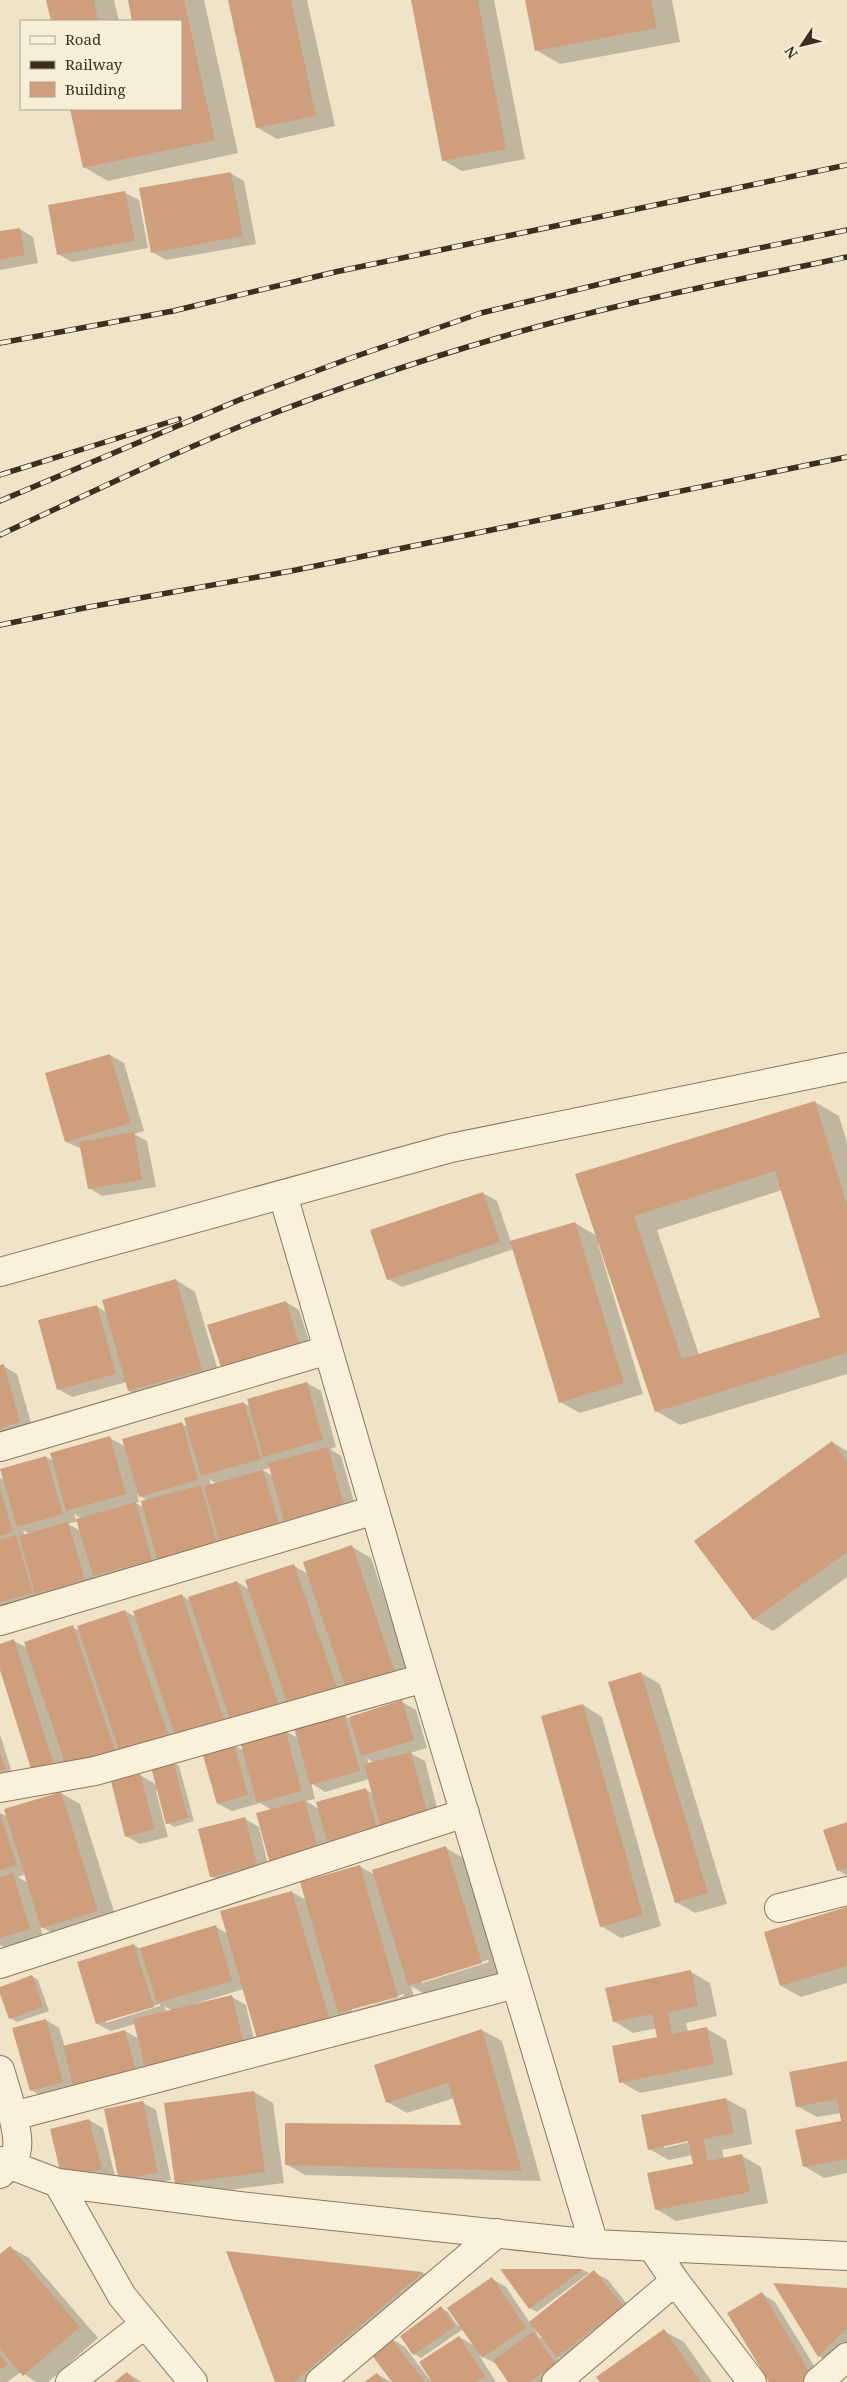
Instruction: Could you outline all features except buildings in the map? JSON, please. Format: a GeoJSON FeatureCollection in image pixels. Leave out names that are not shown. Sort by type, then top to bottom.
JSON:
{"type":"FeatureCollection","features":[{"type":"Feature","properties":{"kind":"street"},"geometry":{"type":"LineString","coordinates":[[0,1272],[452,1148],[847,1067]]}},
{"type":"Feature","properties":{"kind":"street"},"geometry":{"type":"LineString","coordinates":[[283,1195],[424,1678],[594,2244]]}},
{"type":"Feature","properties":{"kind":"street"},"geometry":{"type":"LineString","coordinates":[[0,1448],[328,1350]]}},
{"type":"Feature","properties":{"kind":"street"},"geometry":{"type":"LineString","coordinates":[[0,1620],[375,1510]]}},
{"type":"Feature","properties":{"kind":"street"},"geometry":{"type":"LineString","coordinates":[[0,1788],[95,1771],[424,1678]]}},
{"type":"Feature","properties":{"kind":"street"},"geometry":{"type":"LineString","coordinates":[[0,1964],[465,1814]]}},
{"type":"Feature","properties":{"kind":"street"},"geometry":{"type":"LineString","coordinates":[[779,1908],[847,1891]]}},
{"type":"Feature","properties":{"kind":"street"},"geometry":{"type":"LineString","coordinates":[[13,2116],[516,1984]]}},
{"type":"Feature","properties":{"kind":"street"},"geometry":{"type":"LineString","coordinates":[[0,2070],[13,2116],[17,2147],[3,2166],[58,2183],[239,2206],[594,2244],[847,2256]]}},
{"type":"Feature","properties":{"kind":"street"},"geometry":{"type":"LineString","coordinates":[[58,2183],[122,2296],[193,2382]]}},
{"type":"Feature","properties":{"kind":"street"},"geometry":{"type":"LineString","coordinates":[[320,2382],[497,2233]]}},
{"type":"Feature","properties":{"kind":"street"},"geometry":{"type":"LineString","coordinates":[[652,2246],[752,2382]]}},
{"type":"Feature","properties":{"kind":"street"},"geometry":{"type":"LineString","coordinates":[[556,2382],[676,2281]]}},
{"type":"Feature","properties":{"kind":"street"},"geometry":{"type":"LineString","coordinates":[[70,2382],[145,2324]]}},
{"type":"Feature","properties":{"kind":"street"},"geometry":{"type":"LineString","coordinates":[[818,2382],[847,2357]]}},
{"type":"Feature","properties":{"kind":"railway"},"geometry":{"type":"LineString","coordinates":[[0,343],[173,311],[335,272],[847,165]]}},
{"type":"Feature","properties":{"kind":"railway"},"geometry":{"type":"LineString","coordinates":[[0,501],[239,400],[348,359],[481,313],[691,262],[847,230]]}},
{"type":"Feature","properties":{"kind":"railway"},"geometry":{"type":"LineString","coordinates":[[0,535],[122,478],[246,424],[404,367],[501,337],[586,314],[847,257]]}},
{"type":"Feature","properties":{"kind":"railway"},"geometry":{"type":"LineString","coordinates":[[0,475],[179,419]]}},
{"type":"Feature","properties":{"kind":"railway"},"geometry":{"type":"LineString","coordinates":[[0,625],[291,571],[847,457]]}}]}
